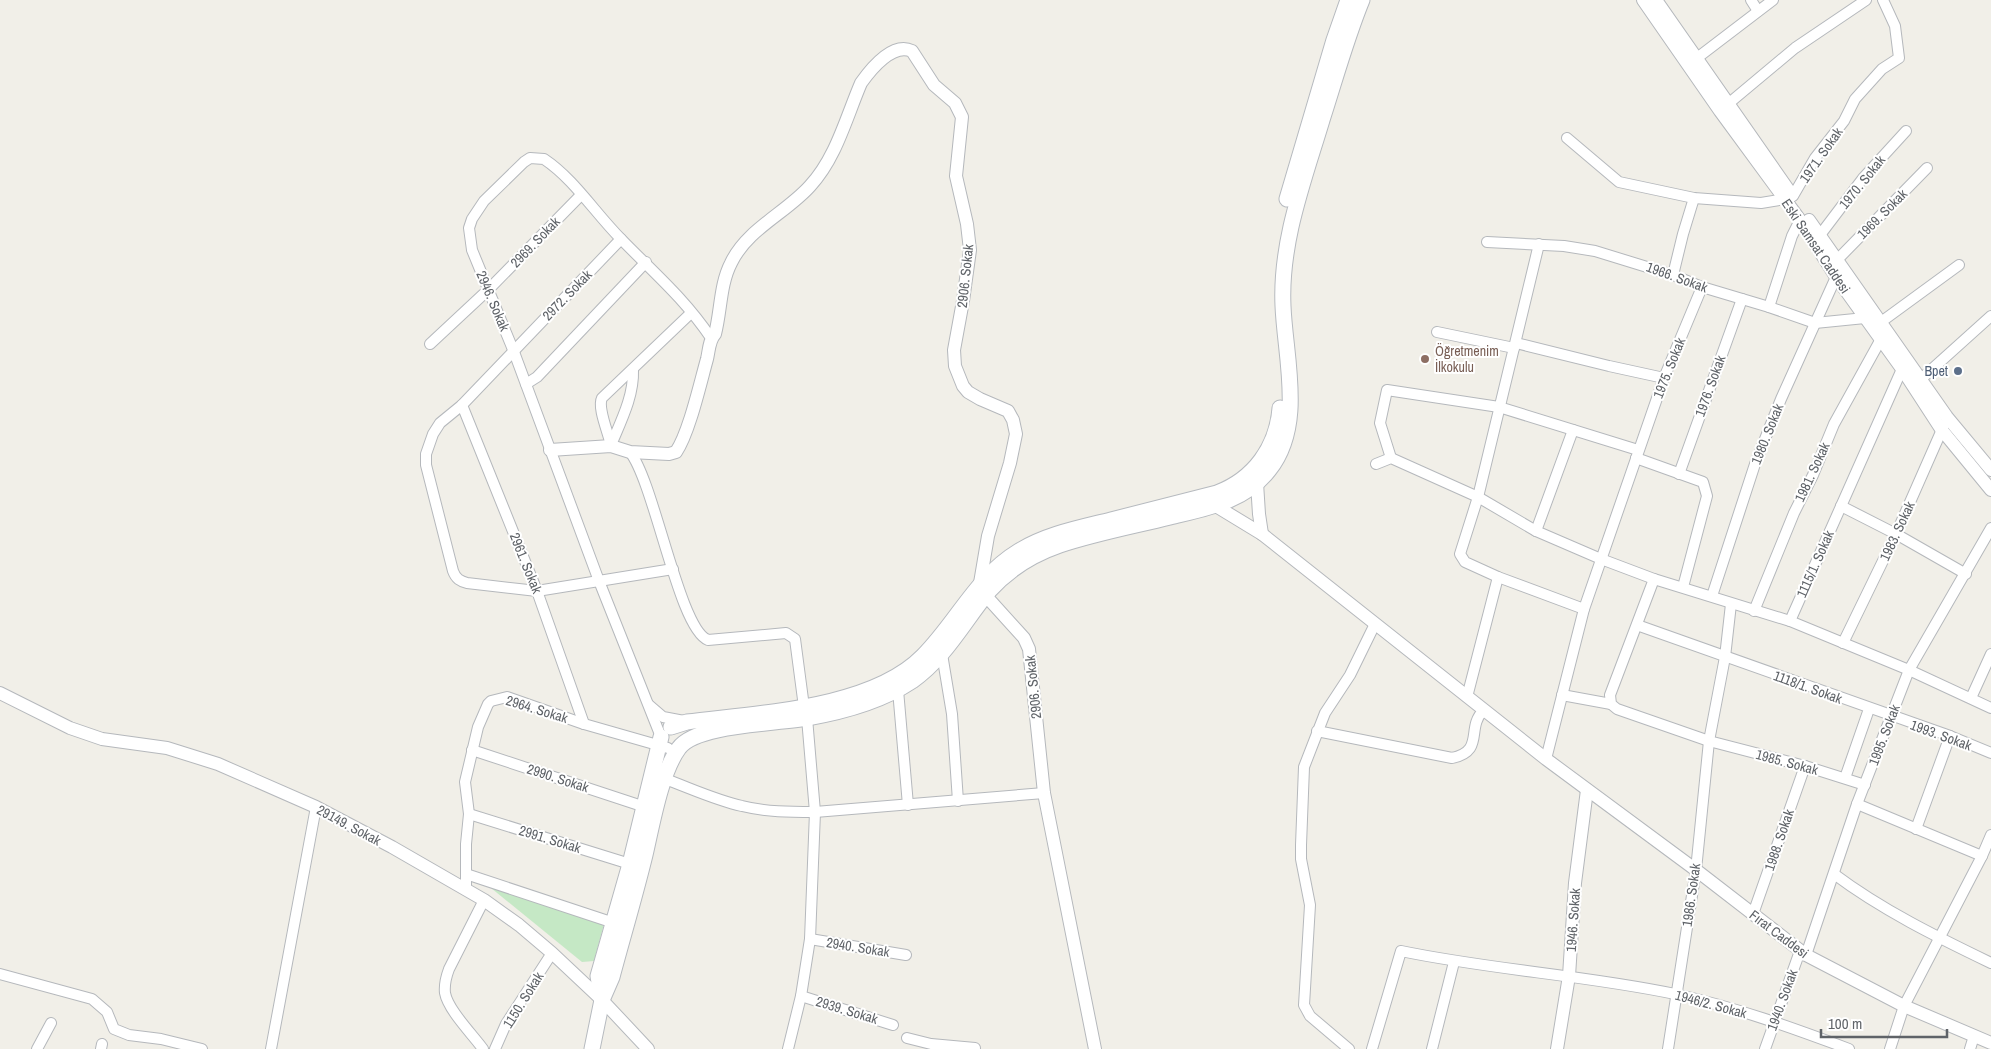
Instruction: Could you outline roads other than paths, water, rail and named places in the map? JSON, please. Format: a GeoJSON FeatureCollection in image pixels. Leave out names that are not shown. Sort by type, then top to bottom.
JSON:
{"type":"FeatureCollection","features":[{"type":"Feature","properties":{"kind":"main road"},"geometry":{"type":"LineString","coordinates":[[1210,501],[1254,469],[1266,454],[1275,432],[1280,409],[1278,359],[1272,306],[1279,234],[1284,210],[1328,59],[1348,0]]}},
{"type":"Feature","properties":{"kind":"main road"},"geometry":{"type":"LineString","coordinates":[[602,1000],[598,976],[645,806],[667,737],[687,722],[805,712],[876,686],[907,670],[937,642],[983,589],[1037,555],[1058,539],[1210,501],[1235,498],[1257,483],[1277,459],[1282,448],[1290,410],[1288,358],[1282,305],[1292,219],[1343,53],[1362,0]]}},
{"type":"Feature","properties":{"kind":"main road"},"geometry":{"type":"LineString","coordinates":[[667,737],[690,737],[706,732],[873,700],[898,690],[920,675],[959,634],[983,589]]}},
{"type":"Feature","properties":{"kind":"main road"},"geometry":{"type":"LineString","coordinates":[[592,1049],[602,1000],[612,978],[665,779],[667,737]]}},
{"type":"Feature","properties":{"kind":"street","name":"Eski Samsat Caddesi"},"geometry":{"type":"LineString","coordinates":[[1643,0],[1789,198],[1820,235],[1947,417],[1991,470]]}},
{"type":"Feature","properties":{"kind":"street","name":"Eski Samsat Caddesi"},"geometry":{"type":"LineString","coordinates":[[1656,0],[1728,104],[1864,318],[1902,369],[1941,429],[1991,490]]}},
{"type":"Feature","properties":{"kind":"street"},"geometry":{"type":"LineString","coordinates":[[1751,0],[1758,12]]}},
{"type":"Feature","properties":{"kind":"street"},"geometry":{"type":"LineString","coordinates":[[1697,58],[1773,0]]}},
{"type":"Feature","properties":{"kind":"street"},"geometry":{"type":"LineString","coordinates":[[1728,104],[1795,48],[1866,0]]}},
{"type":"Feature","properties":{"kind":"street","name":"1971. Sokak"},"geometry":{"type":"LineString","coordinates":[[1789,198],[1815,158],[1844,121],[1856,99],[1882,69],[1899,58],[1896,26],[1884,0]]}},
{"type":"Feature","properties":{"kind":"street","name":"2906. Sokak"},"geometry":{"type":"LineString","coordinates":[[550,450],[611,446],[630,452],[669,454],[676,452],[692,410],[708,357],[711,338],[715,334],[722,292],[731,263],[746,240],[799,198],[816,180],[838,142],[855,97],[867,75],[895,51],[902,49],[912,51],[934,85],[955,103],[962,117],[956,176],[967,224],[970,250],[965,291],[954,350],[955,366],[962,386],[968,392],[1005,409],[1011,415],[1015,425],[1015,440],[1010,463],[988,536],[983,589],[1024,638],[1029,649],[1044,793],[1094,1049]]}},
{"type":"Feature","properties":{"kind":"street","name":"1970. Sokak"},"geometry":{"type":"LineString","coordinates":[[1820,235],[1864,177],[1906,132]]}},
{"type":"Feature","properties":{"kind":"street"},"geometry":{"type":"LineString","coordinates":[[1567,138],[1619,182],[1694,198],[1761,203],[1789,198]]}},
{"type":"Feature","properties":{"kind":"street","name":"2946. Sokak"},"geometry":{"type":"LineString","coordinates":[[667,737],[648,704],[599,581],[514,352],[472,250],[469,239],[472,219],[484,201],[524,162],[530,158],[544,159],[551,163],[621,239],[681,298],[711,338]]}},
{"type":"Feature","properties":{"kind":"street","name":"1969. Sokak"},"geometry":{"type":"LineString","coordinates":[[1837,260],[1927,168]]}},
{"type":"Feature","properties":{"kind":"street","name":"2969. Sokak"},"geometry":{"type":"LineString","coordinates":[[430,344],[489,289],[581,195]]}},
{"type":"Feature","properties":{"kind":"street"},"geometry":{"type":"LineString","coordinates":[[1673,275],[1694,198]]}},
{"type":"Feature","properties":{"kind":"street"},"geometry":{"type":"LineString","coordinates":[[1769,307],[1792,236],[1800,220]]}},
{"type":"Feature","properties":{"kind":"street","name":"2972. Sokak"},"geometry":{"type":"LineString","coordinates":[[621,239],[462,405],[440,423],[433,434],[426,454],[426,465],[453,571],[456,578],[467,584],[537,591],[673,569]]}},
{"type":"Feature","properties":{"kind":"street","name":"1966. Sokak"},"geometry":{"type":"LineString","coordinates":[[1486,242],[1564,246],[1595,251],[1815,323],[1864,318]]}},
{"type":"Feature","properties":{"kind":"street"},"geometry":{"type":"LineString","coordinates":[[1539,244],[1478,497],[1460,554],[1465,562],[1498,577],[1584,609]]}},
{"type":"Feature","properties":{"kind":"street"},"geometry":{"type":"LineString","coordinates":[[526,384],[537,377],[646,262]]}},
{"type":"Feature","properties":{"kind":"street"},"geometry":{"type":"LineString","coordinates":[[1881,322],[1959,265]]}},
{"type":"Feature","properties":{"kind":"street","name":"1980. Sokak"},"geometry":{"type":"LineString","coordinates":[[1712,596],[1755,464],[1836,276]]}},
{"type":"Feature","properties":{"kind":"street","name":"1975. Sokak"},"geometry":{"type":"LineString","coordinates":[[1546,759],[1584,609],[1664,378],[1702,287]]}},
{"type":"Feature","properties":{"kind":"street","name":"1976. Sokak"},"geometry":{"type":"LineString","coordinates":[[1679,474],[1742,299]]}},
{"type":"Feature","properties":{"kind":"street"},"geometry":{"type":"LineString","coordinates":[[611,446],[600,403],[602,398],[692,313]]}},
{"type":"Feature","properties":{"kind":"street"},"geometry":{"type":"LineString","coordinates":[[1921,379],[1991,316]]}},
{"type":"Feature","properties":{"kind":"street"},"geometry":{"type":"LineString","coordinates":[[1437,332],[1515,346],[1664,378]]}},
{"type":"Feature","properties":{"kind":"street","name":"1981. Sokak"},"geometry":{"type":"LineString","coordinates":[[1754,611],[1794,513],[1813,475],[1834,424],[1881,339]]}},
{"type":"Feature","properties":{"kind":"street","name":"1115/1. Sokak"},"geometry":{"type":"LineString","coordinates":[[1790,621],[1902,369]]}},
{"type":"Feature","properties":{"kind":"street"},"geometry":{"type":"LineString","coordinates":[[611,446],[629,400],[634,380],[633,370]]}},
{"type":"Feature","properties":{"kind":"street"},"geometry":{"type":"LineString","coordinates":[[1391,458],[1380,422],[1387,390],[1499,407],[1573,430],[1703,482],[1708,496],[1683,587]]}},
{"type":"Feature","properties":{"kind":"street","name":"2961. Sokak"},"geometry":{"type":"LineString","coordinates":[[462,405],[537,591],[584,724]]}},
{"type":"Feature","properties":{"kind":"street","name":"1983. Sokak"},"geometry":{"type":"LineString","coordinates":[[1843,643],[1896,534],[1947,417]]}},
{"type":"Feature","properties":{"kind":"street"},"geometry":{"type":"LineString","coordinates":[[1536,531],[1573,430]]}},
{"type":"Feature","properties":{"kind":"street"},"geometry":{"type":"LineString","coordinates":[[630,452],[635,458],[643,479],[681,596],[696,630],[703,638],[713,640],[786,633],[795,639],[805,712],[815,812],[810,939],[801,996],[788,1049]]}},
{"type":"Feature","properties":{"kind":"street"},"geometry":{"type":"LineString","coordinates":[[1376,464],[1391,458],[1478,497],[1536,531],[1601,559],[1654,579],[1790,621],[1909,670],[1991,708]]}},
{"type":"Feature","properties":{"kind":"street"},"geometry":{"type":"LineString","coordinates":[[1257,483],[1258,514],[1262,534]]}},
{"type":"Feature","properties":{"kind":"street","name":"Fırat Caddesi"},"geometry":{"type":"LineString","coordinates":[[1210,501],[1262,534],[1483,711],[1696,870],[1803,953],[1904,1006],[1991,1043]]}},
{"type":"Feature","properties":{"kind":"street"},"geometry":{"type":"LineString","coordinates":[[1840,506],[1896,534],[1966,574]]}},
{"type":"Feature","properties":{"kind":"street","name":"1995. Sokak"},"geometry":{"type":"LineString","coordinates":[[1803,953],[1834,874],[1857,804],[1909,670],[1991,528]]}},
{"type":"Feature","properties":{"kind":"street"},"geometry":{"type":"LineString","coordinates":[[1467,697],[1498,577]]}},
{"type":"Feature","properties":{"kind":"street"},"geometry":{"type":"LineString","coordinates":[[1611,704],[1610,695],[1654,579]]}},
{"type":"Feature","properties":{"kind":"street","name":"1986. Sokak"},"geometry":{"type":"LineString","coordinates":[[1668,1049],[1696,870],[1709,741],[1725,657],[1731,604]]}},
{"type":"Feature","properties":{"kind":"street"},"geometry":{"type":"LineString","coordinates":[[1349,1049],[1310,1016],[1304,1002],[1310,905],[1301,859],[1302,782],[1304,766],[1325,713],[1350,675],[1375,624]]}},
{"type":"Feature","properties":{"kind":"street","name":"1118/1. Sokak"},"geometry":{"type":"LineString","coordinates":[[1637,625],[1892,717]]}},
{"type":"Feature","properties":{"kind":"street"},"geometry":{"type":"LineString","coordinates":[[942,654],[952,714],[958,801]]}},
{"type":"Feature","properties":{"kind":"street"},"geometry":{"type":"LineString","coordinates":[[1971,698],[1991,654]]}},
{"type":"Feature","properties":{"kind":"street"},"geometry":{"type":"LineString","coordinates":[[898,690],[908,805]]}},
{"type":"Feature","properties":{"kind":"street","name":"29149. Sokak"},"geometry":{"type":"LineString","coordinates":[[0,693],[70,728],[102,739],[150,745],[205,759],[316,807],[392,847],[484,900],[519,925],[602,1000],[648,1049]]}},
{"type":"Feature","properties":{"kind":"street","name":"1985. Sokak"},"geometry":{"type":"LineString","coordinates":[[1562,695],[1611,704],[1617,709],[1709,741],[1805,766],[1865,785]]}},
{"type":"Feature","properties":{"kind":"street","name":"2964. Sokak"},"geometry":{"type":"LineString","coordinates":[[466,889],[466,844],[469,814],[465,782],[472,750],[488,704],[502,697],[507,697],[584,724],[667,737]]}},
{"type":"Feature","properties":{"kind":"street"},"geometry":{"type":"LineString","coordinates":[[648,704],[667,737]]}},
{"type":"Feature","properties":{"kind":"street"},"geometry":{"type":"LineString","coordinates":[[1845,778],[1869,709]]}},
{"type":"Feature","properties":{"kind":"street"},"geometry":{"type":"LineString","coordinates":[[1317,731],[1452,758],[1463,756],[1470,749],[1474,741],[1476,718],[1483,711]]}},
{"type":"Feature","properties":{"kind":"street","name":"1993. Sokak"},"geometry":{"type":"LineString","coordinates":[[1892,717],[1950,736],[1991,753]]}},
{"type":"Feature","properties":{"kind":"street"},"geometry":{"type":"LineString","coordinates":[[1916,829],[1950,736]]}},
{"type":"Feature","properties":{"kind":"street","name":"2990. Sokak"},"geometry":{"type":"LineString","coordinates":[[472,750],[645,806]]}},
{"type":"Feature","properties":{"kind":"street","name":"1988. Sokak"},"geometry":{"type":"LineString","coordinates":[[1753,914],[1805,766]]}},
{"type":"Feature","properties":{"kind":"street"},"geometry":{"type":"LineString","coordinates":[[665,779],[727,803],[748,808],[782,812],[815,812],[1044,793]]}},
{"type":"Feature","properties":{"kind":"street","name":"1946. Sokak"},"geometry":{"type":"LineString","coordinates":[[1557,1049],[1569,976],[1575,883],[1587,790]]}},
{"type":"Feature","properties":{"kind":"street"},"geometry":{"type":"LineString","coordinates":[[1857,804],[1982,856]]}},
{"type":"Feature","properties":{"kind":"street"},"geometry":{"type":"LineString","coordinates":[[272,1049],[316,807]]}},
{"type":"Feature","properties":{"kind":"street","name":"2991. Sokak"},"geometry":{"type":"LineString","coordinates":[[469,814],[630,864]]}},
{"type":"Feature","properties":{"kind":"street"},"geometry":{"type":"LineString","coordinates":[[1890,1049],[1904,1006],[1982,856],[1991,835]]}},
{"type":"Feature","properties":{"kind":"street"},"geometry":{"type":"LineString","coordinates":[[466,874],[614,923]]}},
{"type":"Feature","properties":{"kind":"street"},"geometry":{"type":"LineString","coordinates":[[1834,874],[1885,907],[1939,938],[1991,963]]}},
{"type":"Feature","properties":{"kind":"street"},"geometry":{"type":"LineString","coordinates":[[484,900],[449,969],[445,980],[445,992],[448,1002],[484,1049]]}},
{"type":"Feature","properties":{"kind":"street","name":"2940. Sokak"},"geometry":{"type":"LineString","coordinates":[[810,939],[906,954]]}},
{"type":"Feature","properties":{"kind":"street","name":"1946/2. Sokak"},"geometry":{"type":"LineString","coordinates":[[1372,1049],[1401,951],[1454,962],[1569,976],[1676,994],[1774,1021],[1850,1049]]}},
{"type":"Feature","properties":{"kind":"street","name":"1150. Sokak"},"geometry":{"type":"LineString","coordinates":[[495,1049],[506,1024],[552,953]]}},
{"type":"Feature","properties":{"kind":"street","name":"1940. Sokak"},"geometry":{"type":"LineString","coordinates":[[1764,1049],[1803,953]]}},
{"type":"Feature","properties":{"kind":"street"},"geometry":{"type":"LineString","coordinates":[[1432,1049],[1454,962]]}},
{"type":"Feature","properties":{"kind":"street"},"geometry":{"type":"LineString","coordinates":[[0,974],[92,999],[107,1012],[114,1029],[129,1035],[161,1039],[202,1049]]}},
{"type":"Feature","properties":{"kind":"street","name":"2939. Sokak"},"geometry":{"type":"LineString","coordinates":[[801,996],[893,1025]]}},
{"type":"Feature","properties":{"kind":"street"},"geometry":{"type":"LineString","coordinates":[[37,1049],[51,1023]]}},
{"type":"Feature","properties":{"kind":"street"},"geometry":{"type":"LineString","coordinates":[[1970,1049],[1974,1036]]}},
{"type":"Feature","properties":{"kind":"street"},"geometry":{"type":"LineString","coordinates":[[907,1038],[930,1046],[975,1048]]}},
{"type":"Feature","properties":{"kind":"place","name":"Öğretmenim İlkokulu"},"geometry":{"type":"Point","coordinates":[1425,359]}},
{"type":"Feature","properties":{"kind":"place","name":"Bpet"},"geometry":{"type":"Point","coordinates":[1958,371]}}]}
